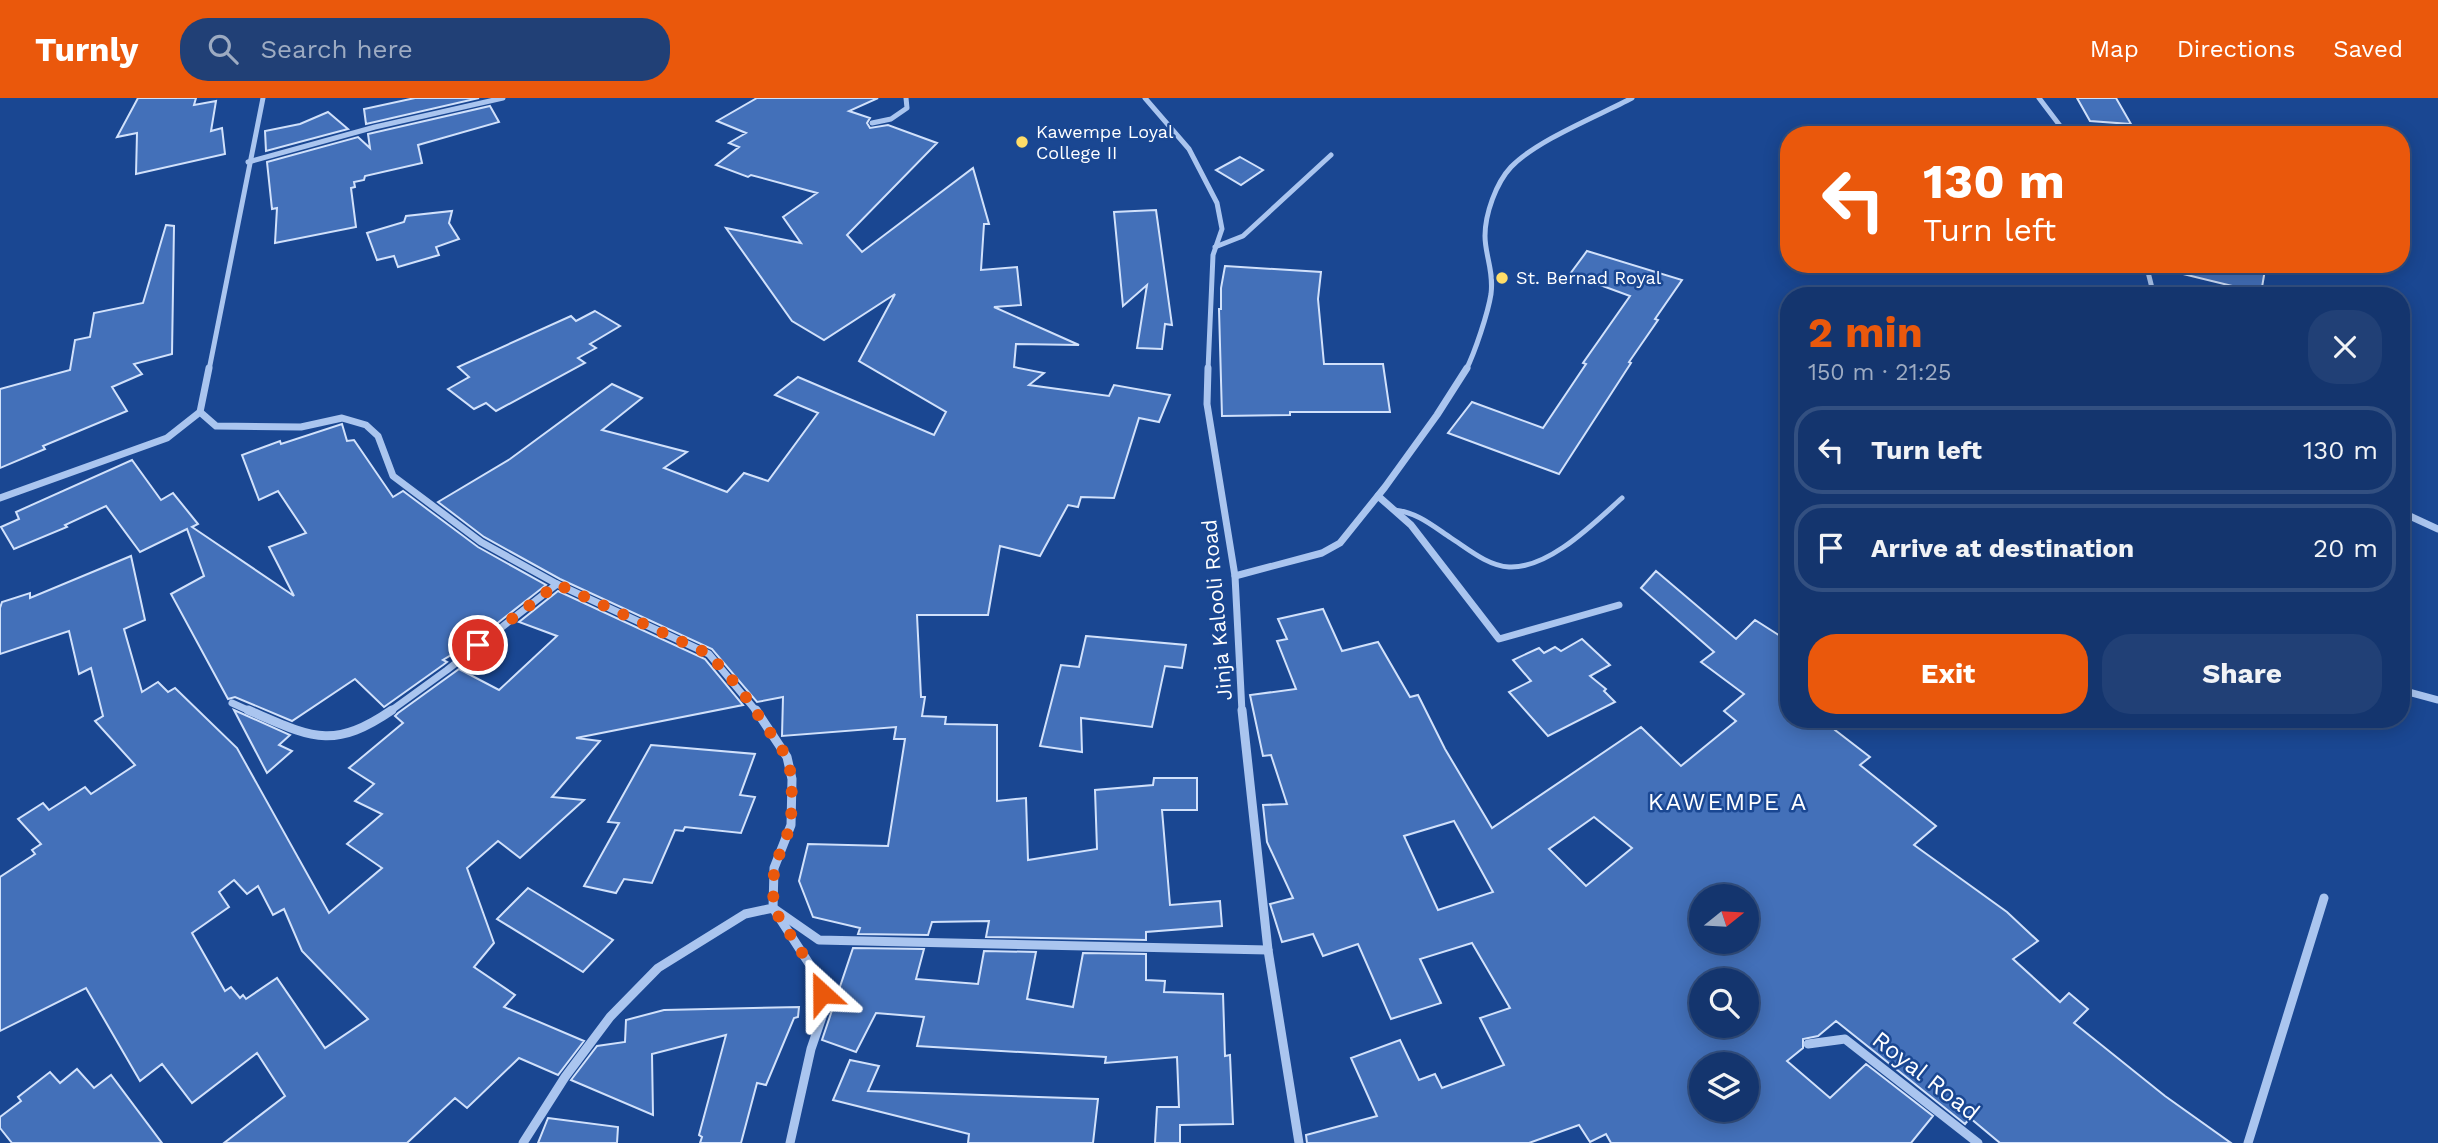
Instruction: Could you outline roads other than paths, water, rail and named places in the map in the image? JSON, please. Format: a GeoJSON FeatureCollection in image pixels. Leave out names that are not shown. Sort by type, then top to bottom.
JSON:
{"type":"FeatureCollection","features":[{"type":"Feature","properties":{"kind":"street"},"geometry":{"type":"LineString","coordinates":[[0,498],[167,438],[201,412],[248,162],[263,98]]}},
{"type":"Feature","properties":{"kind":"street"},"geometry":{"type":"LineString","coordinates":[[248,162],[375,127],[503,98]]}},
{"type":"Feature","properties":{"kind":"street"},"geometry":{"type":"LineString","coordinates":[[872,123],[900,115],[906,108],[906,98]]}},
{"type":"Feature","properties":{"kind":"street","name":"Jinja Kalooli Road"},"geometry":{"type":"LineString","coordinates":[[1145,98],[1189,149],[1217,203],[1222,229],[1215,247],[1207,404],[1235,576],[1244,746],[1268,950],[1299,1143]]}},
{"type":"Feature","properties":{"kind":"street"},"geometry":{"type":"LineString","coordinates":[[1235,576],[1322,553],[1340,543],[1378,496],[1454,389],[1477,344],[1491,295],[1492,266],[1485,237],[1488,215],[1497,190],[1511,167],[1538,147],[1632,98]]}},
{"type":"Feature","properties":{"kind":"street"},"geometry":{"type":"LineString","coordinates":[[2039,98],[2060,126]]}},
{"type":"Feature","properties":{"kind":"street"},"geometry":{"type":"LineString","coordinates":[[1215,247],[1243,236],[1331,155]]}},
{"type":"Feature","properties":{"kind":"street"},"geometry":{"type":"LineString","coordinates":[[201,412],[216,426],[301,427],[342,418],[366,425],[378,436],[393,476],[481,542],[557,584],[709,654],[760,715],[787,757],[792,779],[791,825],[774,868],[773,908],[819,979],[825,1008],[811,1049],[790,1143]]}},
{"type":"Feature","properties":{"kind":"street"},"geometry":{"type":"LineString","coordinates":[[1378,496],[1410,525],[1499,639],[1619,605]]}},
{"type":"Feature","properties":{"kind":"street"},"geometry":{"type":"LineString","coordinates":[[2410,516],[2438,530]]}},
{"type":"Feature","properties":{"kind":"street"},"geometry":{"type":"LineString","coordinates":[[232,703],[312,733],[341,737],[385,717],[557,584]]}},
{"type":"Feature","properties":{"kind":"street"},"geometry":{"type":"LineString","coordinates":[[2410,692],[2438,700]]}},
{"type":"Feature","properties":{"kind":"street"},"geometry":{"type":"LineString","coordinates":[[2248,1143],[2324,898]]}},
{"type":"Feature","properties":{"kind":"street"},"geometry":{"type":"LineString","coordinates":[[523,1143],[565,1077],[610,1017],[658,968],[745,914],[773,908],[819,940],[1268,950]]}},
{"type":"Feature","properties":{"kind":"street","name":"Royal Road"},"geometry":{"type":"LineString","coordinates":[[1808,1044],[1845,1040],[1979,1143]]}},
{"type":"Feature","properties":{"kind":"lane"},"geometry":{"type":"LineString","coordinates":[[1394,510],[1411,511],[1467,548],[1509,567],[1534,562],[1570,541],[1622,498]]}},
{"type":"Feature","properties":{"kind":"place","name":"Kawempe Loyal College II"},"geometry":{"type":"Point","coordinates":[1022,142]}},
{"type":"Feature","properties":{"kind":"place","name":"St. Bernad Royal"},"geometry":{"type":"Point","coordinates":[1502,278]}},
{"type":"Feature","properties":{"kind":"district","name":"KAWEMPE A"},"geometry":{"type":"Point","coordinates":[1728,802]}}]}
